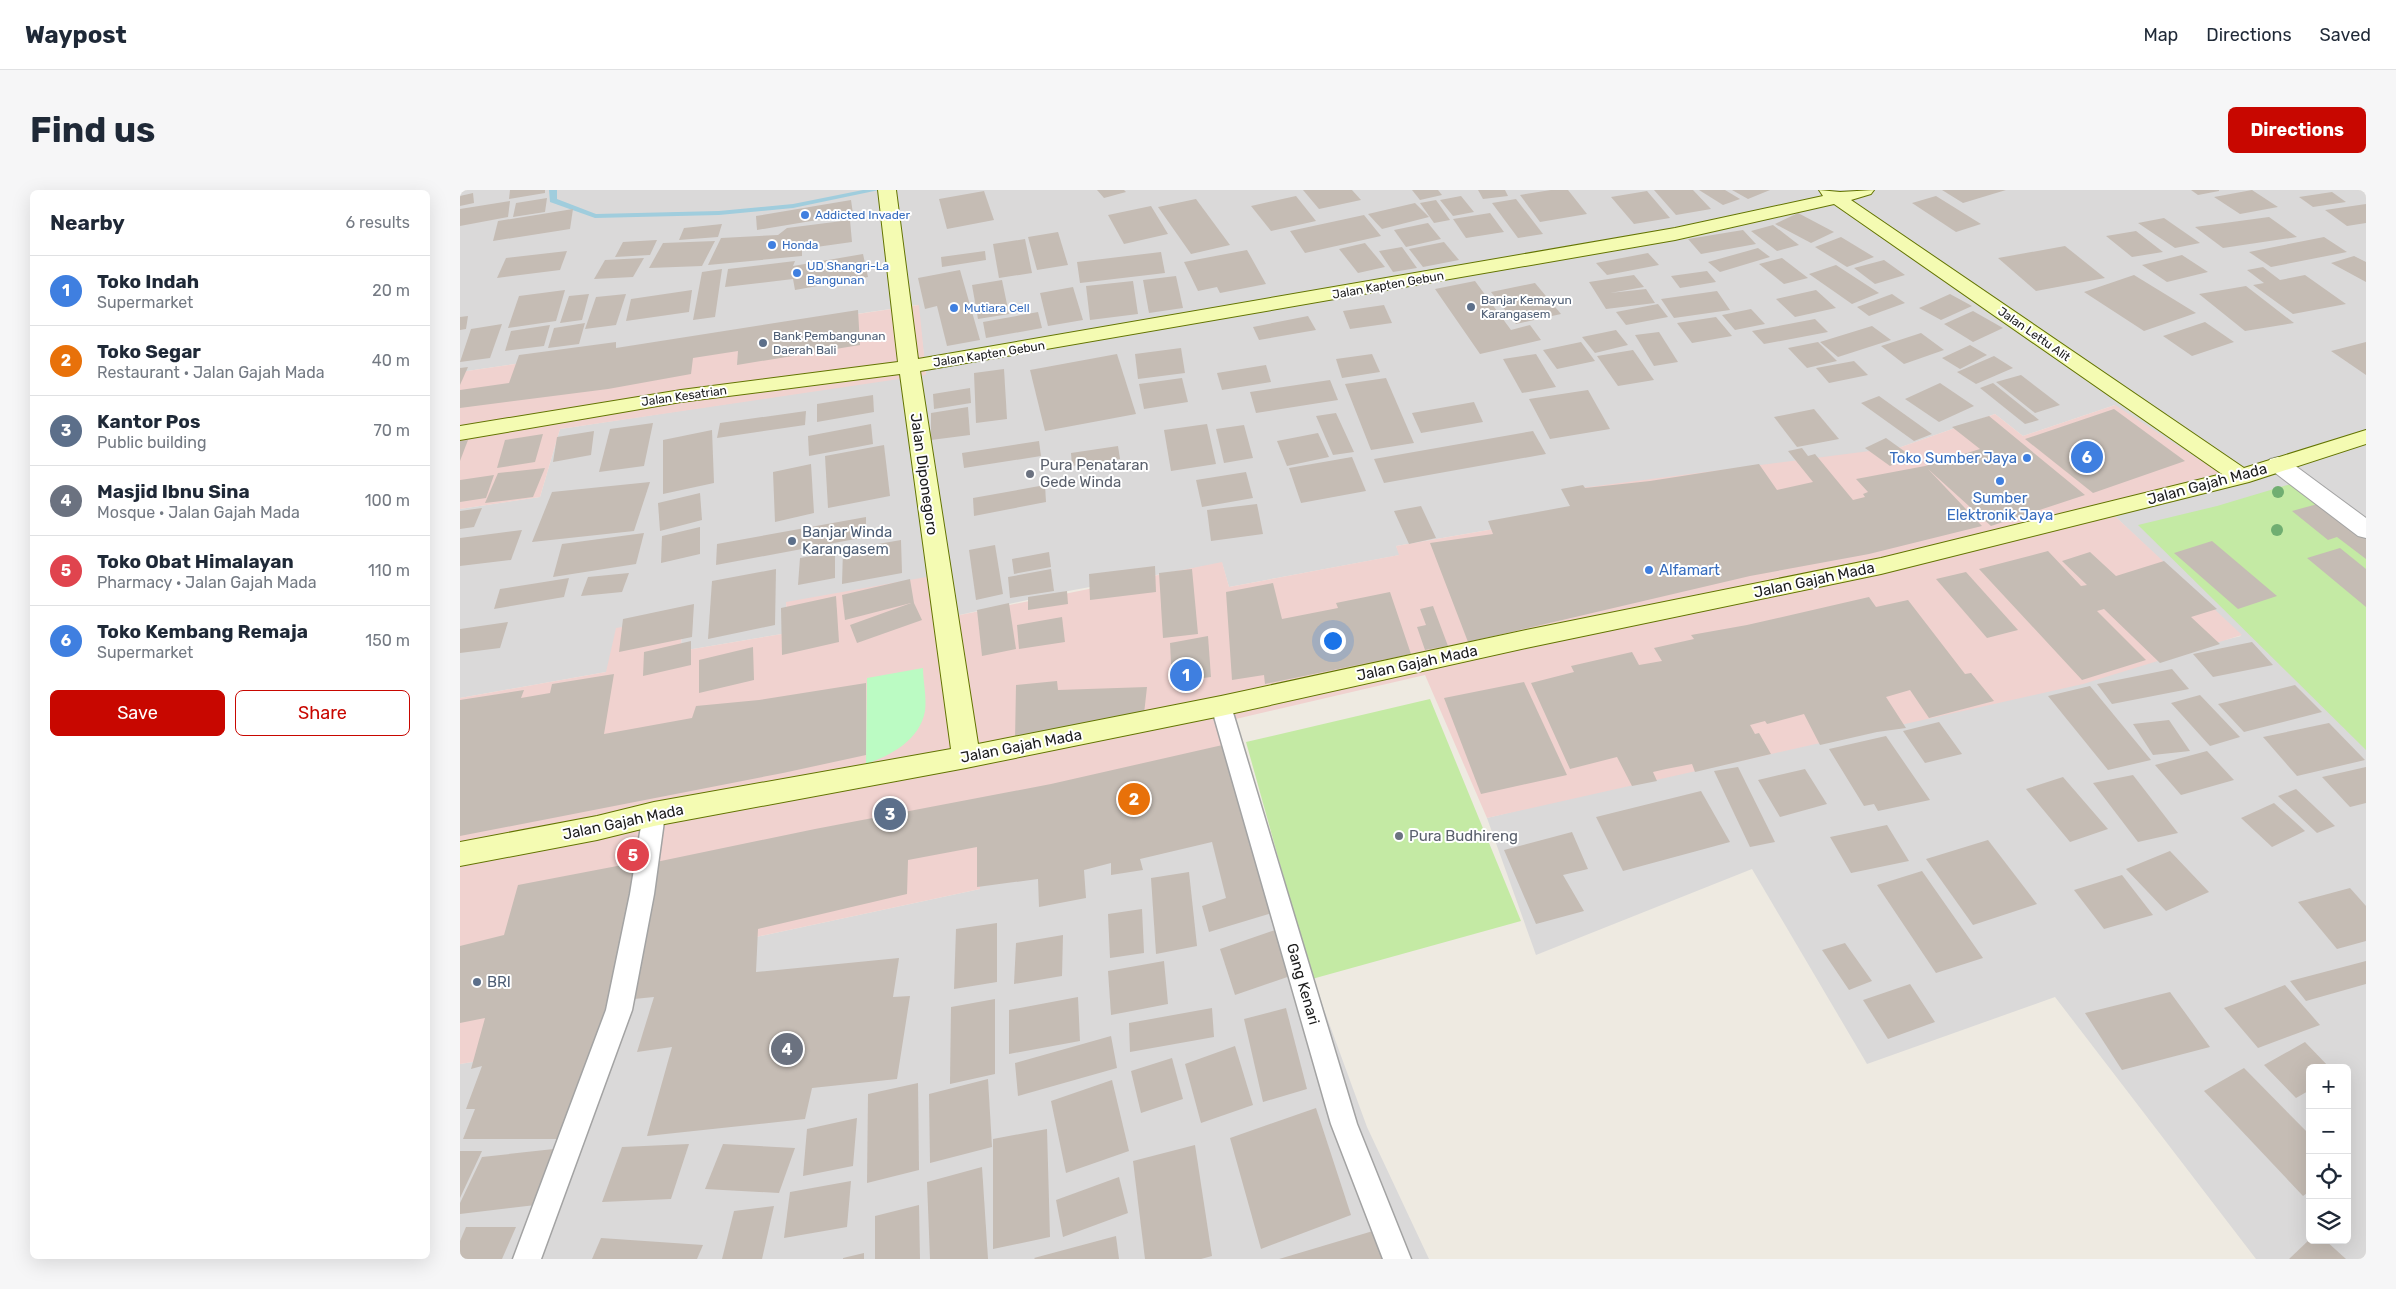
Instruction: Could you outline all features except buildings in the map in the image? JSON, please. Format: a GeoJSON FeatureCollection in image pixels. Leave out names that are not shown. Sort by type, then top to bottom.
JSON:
{"type":"FeatureCollection","features":[{"type":"Feature","properties":{"kind":"street","name":"Jalan Kapten Gebun"},"geometry":{"type":"LineString","coordinates":[[909,367],[1092,337],[1675,234],[1832,194],[1865,190]]}},
{"type":"Feature","properties":{"kind":"street","name":"Jalan Lettu Alit"},"geometry":{"type":"LineString","coordinates":[[1832,194],[2241,477]]}},
{"type":"Feature","properties":{"kind":"street","name":"Jalan Diponegoro"},"geometry":{"type":"LineString","coordinates":[[889,196],[909,367],[966,757]]}},
{"type":"Feature","properties":{"kind":"street","name":"Jalan Kesatrian"},"geometry":{"type":"LineString","coordinates":[[460,433],[681,396],[909,367]]}},
{"type":"Feature","properties":{"kind":"street","name":"Jalan Gajah Mada"},"geometry":{"type":"LineString","coordinates":[[460,854],[597,828],[654,814],[966,757],[1221,706],[1517,641],[1881,566],[2241,477],[2366,437]]}},
{"type":"Feature","properties":{"kind":"street"},"geometry":{"type":"LineString","coordinates":[[2278,464],[2366,530]]}},
{"type":"Feature","properties":{"kind":"lane","name":"Gang Kenari"},"geometry":{"type":"LineString","coordinates":[[1221,706],[1344,1124],[1397,1259]]}},
{"type":"Feature","properties":{"kind":"lane"},"geometry":{"type":"LineString","coordinates":[[527,1259],[619,1010],[642,894],[654,814]]}},
{"type":"Feature","properties":{"kind":"shaded area"},"geometry":{"type":"Polygon","coordinates":[[[460,190],[2366,190],[2366,1259],[2256,1259],[2055,997],[1867,1064],[1752,869],[1536,955],[1487,818],[2241,636],[2101,503],[2115,405],[2023,436],[1995,414],[1901,447],[1592,512],[1396,546],[1400,555],[1229,587],[1222,563],[1068,591],[955,616],[786,602],[788,633],[681,651],[682,617],[606,672],[460,698],[460,509],[540,497],[560,429],[926,374],[918,305],[460,372],[460,190]]]}},
{"type":"Feature","properties":{"kind":"shaded area"},"geometry":{"type":"Polygon","coordinates":[[[919,305],[926,375],[560,429],[540,497],[460,509],[460,372],[919,305]]]}},
{"type":"Feature","properties":{"kind":"shaded area"},"geometry":{"type":"Polygon","coordinates":[[[2115,405],[2220,473],[2102,504],[2242,635],[2083,684],[1487,818],[1425,675],[1227,721],[1246,796],[980,848],[980,889],[626,965],[597,1042],[460,1064],[460,698],[606,672],[616,628],[682,617],[681,651],[788,633],[786,602],[949,573],[955,616],[1222,562],[1229,587],[1399,555],[1396,546],[1592,512],[1581,488],[1901,447],[1995,414],[2023,436],[2115,405]]]}},
{"type":"Feature","properties":{"kind":"shaded area"},"geometry":{"type":"Polygon","coordinates":[[[1246,796],[1367,1127],[1429,1259],[460,1259],[460,1064],[597,1042],[626,965],[980,889],[980,848],[1246,796]]]}},
{"type":"Feature","properties":{"kind":"green space"},"geometry":{"type":"Polygon","coordinates":[[[2294,483],[2366,537],[2366,750],[2138,525],[2217,506],[2294,483]]]}},
{"type":"Feature","properties":{"kind":"green space"},"geometry":{"type":"Polygon","coordinates":[[[923,668],[925,711],[917,730],[903,745],[894,751],[866,764],[867,678],[923,668]]]}},
{"type":"Feature","properties":{"kind":"green space"},"geometry":{"type":"Polygon","coordinates":[[[1430,699],[1521,921],[1312,979],[1246,742],[1430,699]]]}},
{"type":"Feature","properties":{"kind":"waterway"},"geometry":{"type":"LineString","coordinates":[[553,190],[553,200],[595,216],[719,213],[793,206],[875,190]]}},
{"type":"Feature","properties":{"kind":"place","name":"Addicted Invader"},"geometry":{"type":"Point","coordinates":[805,215]}},
{"type":"Feature","properties":{"kind":"place","name":"Honda"},"geometry":{"type":"Point","coordinates":[772,245]}},
{"type":"Feature","properties":{"kind":"place","name":"UD Shangri-La Bangunan"},"geometry":{"type":"Point","coordinates":[797,273]}},
{"type":"Feature","properties":{"kind":"place","name":"Banjar Kemayun Karangasem"},"geometry":{"type":"Point","coordinates":[1471,307]}},
{"type":"Feature","properties":{"kind":"place","name":"Mutiara Cell"},"geometry":{"type":"Point","coordinates":[954,308]}},
{"type":"Feature","properties":{"kind":"place","name":"Bank Pembangunan Daerah Bali"},"geometry":{"type":"Point","coordinates":[763,343]}},
{"type":"Feature","properties":{"kind":"place","name":"Toko Kembang Remaja"},"geometry":{"type":"Point","coordinates":[2087,457]}},
{"type":"Feature","properties":{"kind":"place","name":"Toko Sumber Jaya"},"geometry":{"type":"Point","coordinates":[2027,458]}},
{"type":"Feature","properties":{"kind":"place","name":"Pura Penataran Gede Winda"},"geometry":{"type":"Point","coordinates":[1030,474]}},
{"type":"Feature","properties":{"kind":"place","name":"Sumber Elektronik Jaya"},"geometry":{"type":"Point","coordinates":[2000,481]}},
{"type":"Feature","properties":{"kind":"place","name":"Banjar Winda Karangasem"},"geometry":{"type":"Point","coordinates":[792,541]}},
{"type":"Feature","properties":{"kind":"place","name":"Alfamart"},"geometry":{"type":"Point","coordinates":[1649,570]}},
{"type":"Feature","properties":{"kind":"place","name":"Toko Indah"},"geometry":{"type":"Point","coordinates":[1186,675]}},
{"type":"Feature","properties":{"kind":"place","name":"Toko Segar"},"geometry":{"type":"Point","coordinates":[1134,799]}},
{"type":"Feature","properties":{"kind":"place","name":"Kantor Pos"},"geometry":{"type":"Point","coordinates":[890,814]}},
{"type":"Feature","properties":{"kind":"place","name":"Pura Budhireng"},"geometry":{"type":"Point","coordinates":[1399,836]}},
{"type":"Feature","properties":{"kind":"place","name":"Toko Obat Himalayan"},"geometry":{"type":"Point","coordinates":[633,855]}},
{"type":"Feature","properties":{"kind":"place","name":"BRI"},"geometry":{"type":"Point","coordinates":[477,982]}},
{"type":"Feature","properties":{"kind":"place","name":"Masjid Ibnu Sina"},"geometry":{"type":"Point","coordinates":[787,1049]}}]}
